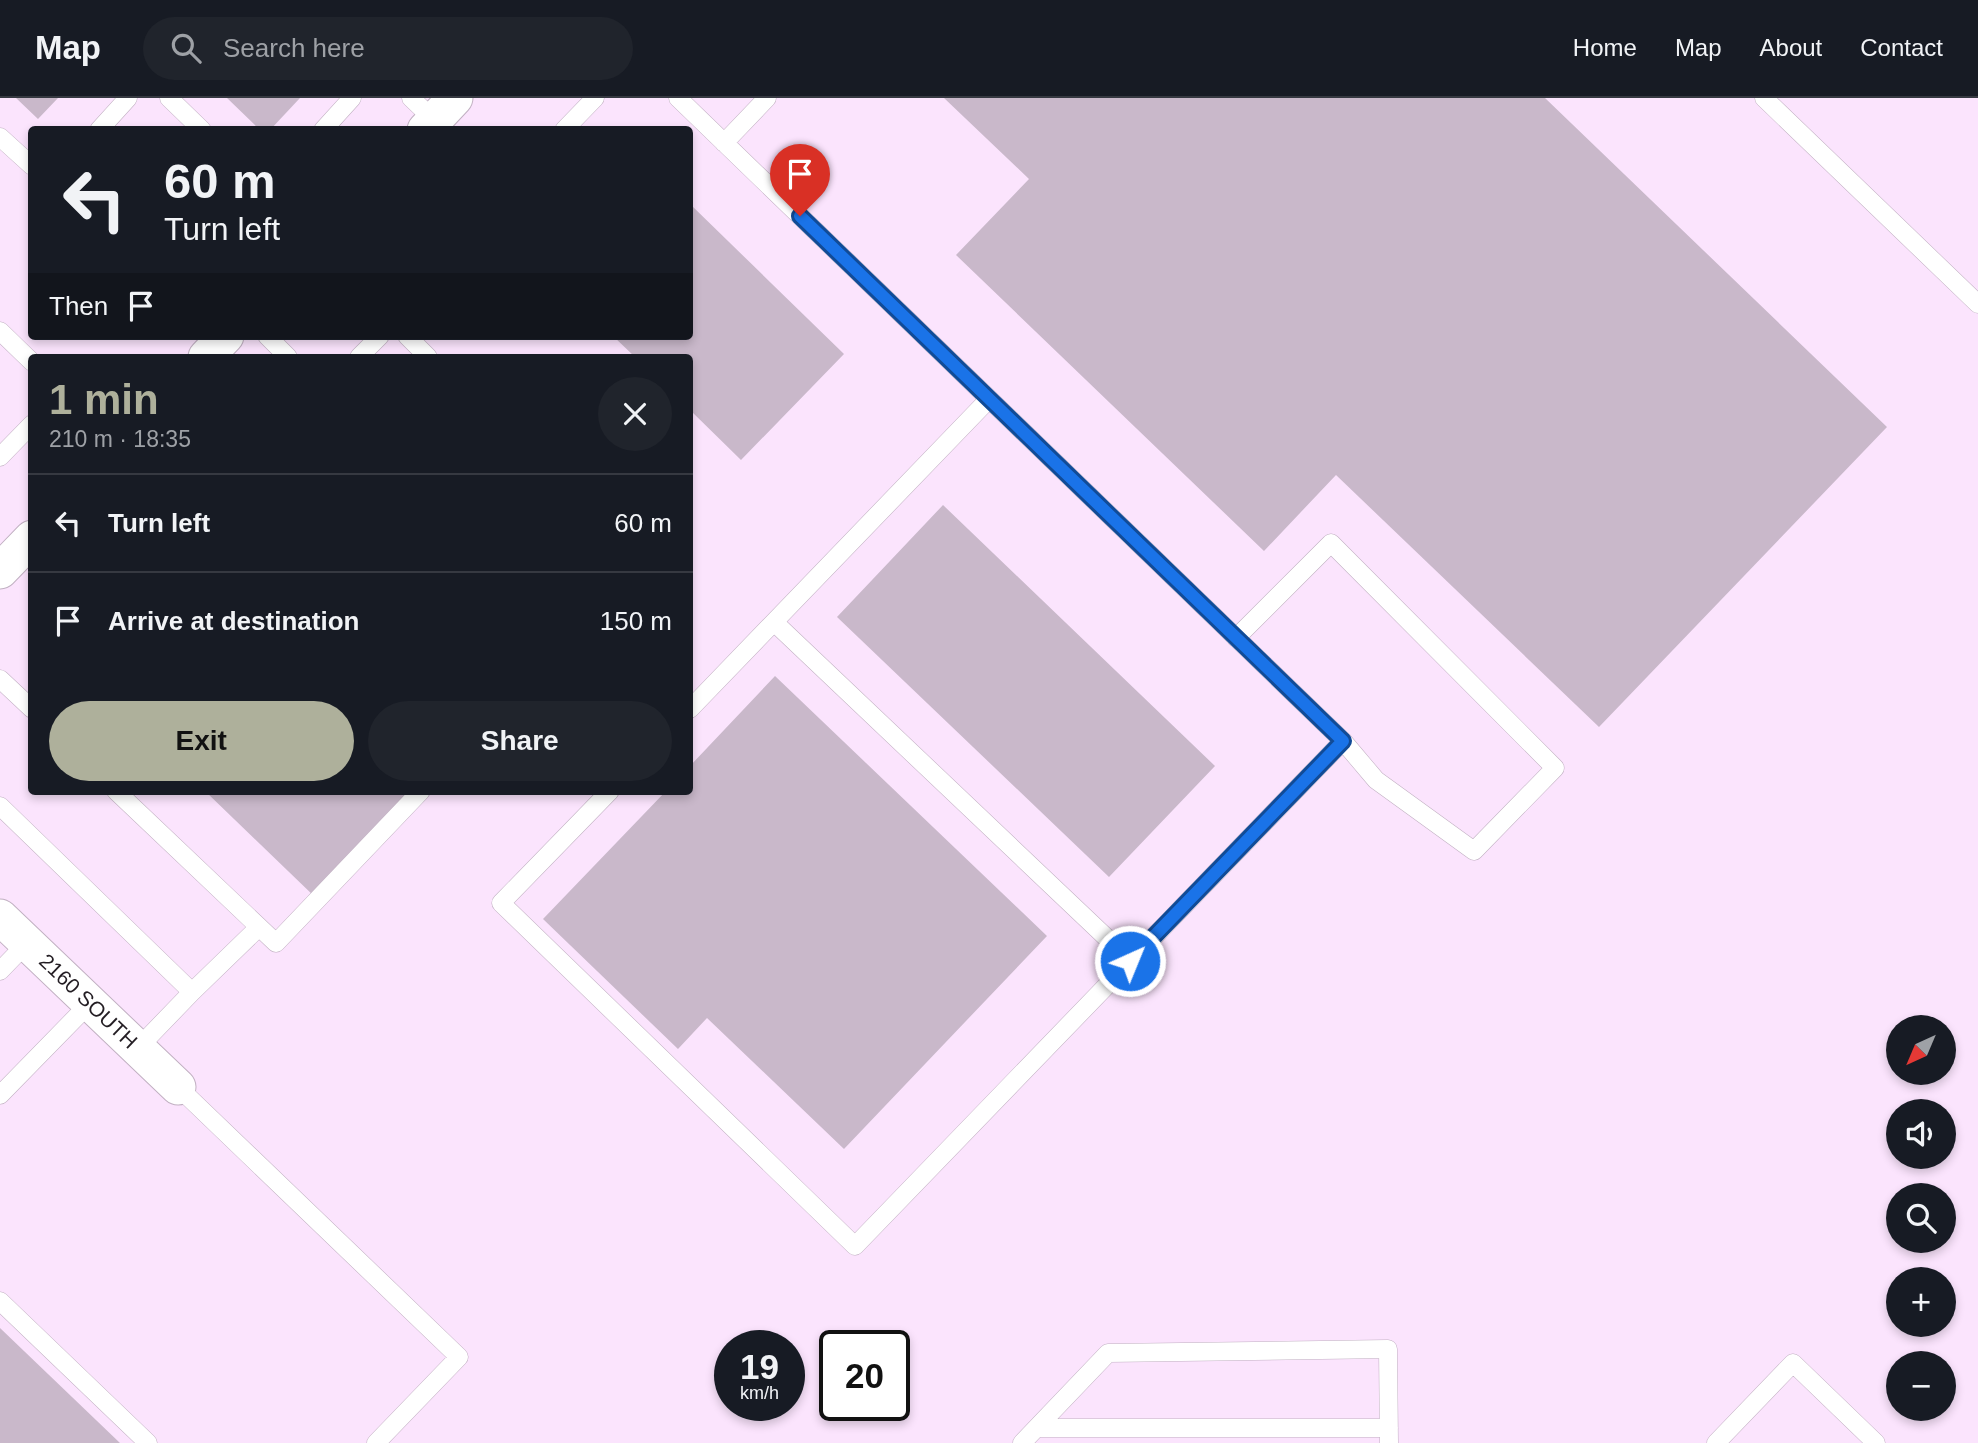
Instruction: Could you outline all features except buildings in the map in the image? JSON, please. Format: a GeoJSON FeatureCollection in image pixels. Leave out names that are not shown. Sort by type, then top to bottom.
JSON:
{"type":"FeatureCollection","features":[{"type":"Feature","properties":{"kind":"street"},"geometry":{"type":"LineString","coordinates":[[0,571],[28,542]]}},
{"type":"Feature","properties":{"kind":"street","name":"2160 SOUTH"},"geometry":{"type":"LineString","coordinates":[[0,917],[178,1087]]}},
{"type":"Feature","properties":{"kind":"lane"},"geometry":{"type":"LineString","coordinates":[[103,126],[128,98]]}},
{"type":"Feature","properties":{"kind":"lane"},"geometry":{"type":"LineString","coordinates":[[169,98],[198,126]]}},
{"type":"Feature","properties":{"kind":"lane"},"geometry":{"type":"LineString","coordinates":[[327,126],[352,98]]}},
{"type":"Feature","properties":{"kind":"lane"},"geometry":{"type":"LineString","coordinates":[[568,126],[595,98]]}},
{"type":"Feature","properties":{"kind":"lane"},"geometry":{"type":"LineString","coordinates":[[678,98],[1343,741],[1376,780],[1474,851],[1555,768],[1331,543],[1237,638]]}},
{"type":"Feature","properties":{"kind":"lane"},"geometry":{"type":"LineString","coordinates":[[724,143],[767,98]]}},
{"type":"Feature","properties":{"kind":"lane"},"geometry":{"type":"LineString","coordinates":[[1764,98],[1978,304]]}},
{"type":"Feature","properties":{"kind":"lane"},"geometry":{"type":"LineString","coordinates":[[0,137],[28,162]]}},
{"type":"Feature","properties":{"kind":"lane"},"geometry":{"type":"LineString","coordinates":[[0,331],[28,358]]}},
{"type":"Feature","properties":{"kind":"lane"},"geometry":{"type":"LineString","coordinates":[[271,340],[285,354]]}},
{"type":"Feature","properties":{"kind":"lane"},"geometry":{"type":"LineString","coordinates":[[362,354],[376,340]]}},
{"type":"Feature","properties":{"kind":"lane"},"geometry":{"type":"LineString","coordinates":[[411,340],[425,354]]}},
{"type":"Feature","properties":{"kind":"lane"},"geometry":{"type":"LineString","coordinates":[[693,706],[989,399]]}},
{"type":"Feature","properties":{"kind":"lane"},"geometry":{"type":"LineString","coordinates":[[0,457],[28,428]]}},
{"type":"Feature","properties":{"kind":"lane"},"geometry":{"type":"LineString","coordinates":[[774,622],[1130,961]]}},
{"type":"Feature","properties":{"kind":"lane"},"geometry":{"type":"LineString","coordinates":[[4,690],[28,706]]}},
{"type":"Feature","properties":{"kind":"lane"},"geometry":{"type":"LineString","coordinates":[[606,795],[501,904],[855,1246],[1343,741]]}},
{"type":"Feature","properties":{"kind":"lane"},"geometry":{"type":"LineString","coordinates":[[120,795],[276,943],[417,795]]}},
{"type":"Feature","properties":{"kind":"lane"},"geometry":{"type":"LineString","coordinates":[[0,806],[192,992]]}},
{"type":"Feature","properties":{"kind":"lane"},"geometry":{"type":"LineString","coordinates":[[137,1049],[258,928]]}},
{"type":"Feature","properties":{"kind":"lane"},"geometry":{"type":"LineString","coordinates":[[0,971],[27,943]]}},
{"type":"Feature","properties":{"kind":"lane"},"geometry":{"type":"LineString","coordinates":[[0,1095],[90,1003]]}},
{"type":"Feature","properties":{"kind":"lane"},"geometry":{"type":"LineString","coordinates":[[178,1087],[459,1357],[376,1443]]}},
{"type":"Feature","properties":{"kind":"lane"},"geometry":{"type":"LineString","coordinates":[[0,1301],[148,1443]]}},
{"type":"Feature","properties":{"kind":"lane"},"geometry":{"type":"LineString","coordinates":[[1022,1443],[1037,1427],[1108,1353],[1388,1349],[1389,1436],[1037,1427]]}},
{"type":"Feature","properties":{"kind":"lane"},"geometry":{"type":"LineString","coordinates":[[1716,1443],[1793,1363],[1876,1443]]}},
{"type":"Feature","properties":{"kind":"shaded area"},"geometry":{"type":"Polygon","coordinates":[[[0,98],[1978,98],[1978,1443],[0,1443],[0,98]]]}},
{"type":"Feature","properties":{"kind":"route"},"geometry":{"type":"LineString","coordinates":[[800,216],[1343,741],[1130,961]]}}]}
